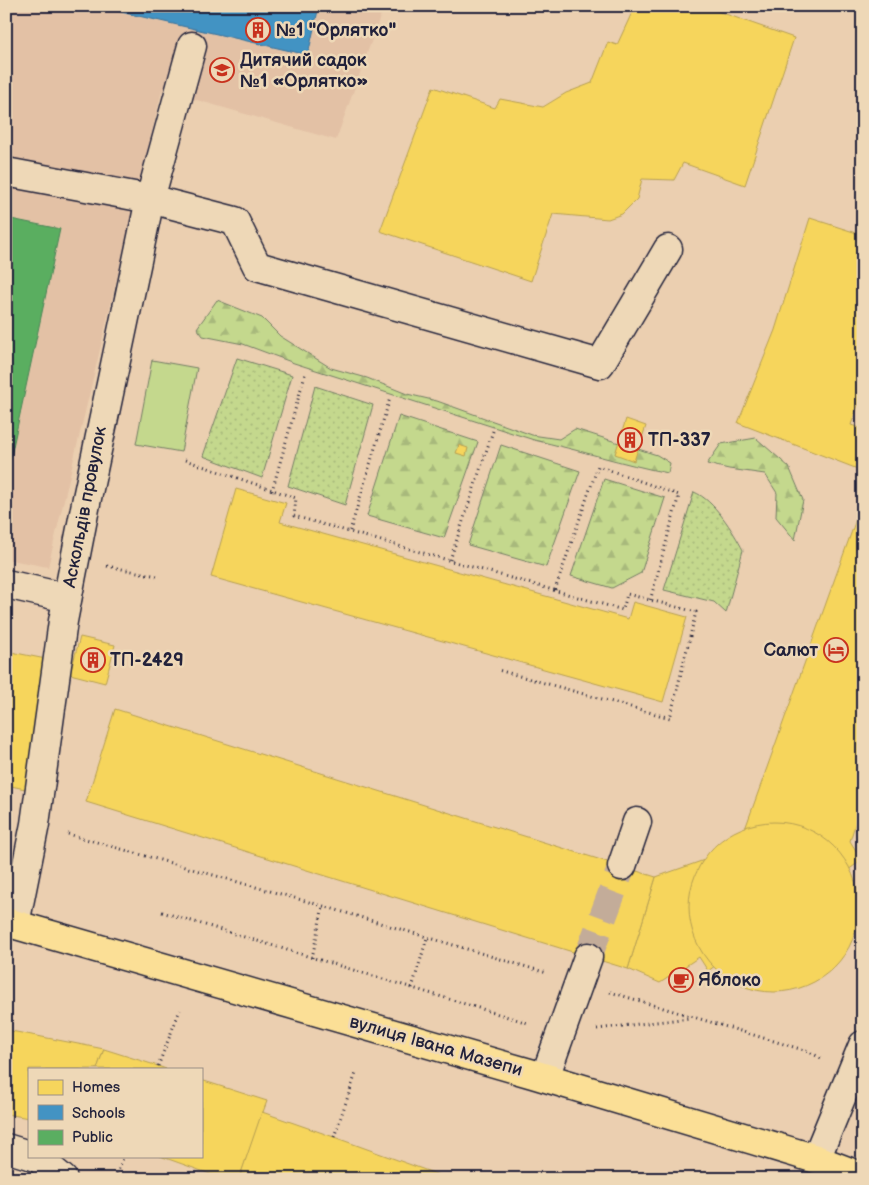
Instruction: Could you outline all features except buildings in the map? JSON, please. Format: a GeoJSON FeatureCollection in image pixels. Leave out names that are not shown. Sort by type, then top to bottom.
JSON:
{"type":"FeatureCollection","features":[{"type":"Feature","properties":{"kind":"main road","name":"вулиця Івана Мазепи"},"geometry":{"type":"LineString","coordinates":[[11,923],[545,1077],[816,1159],[863,1177]]}},
{"type":"Feature","properties":{"kind":"street","name":"Аскольдів провулок"},"geometry":{"type":"LineString","coordinates":[[11,923],[35,824],[67,598],[124,315],[150,199],[192,46]]}},
{"type":"Feature","properties":{"kind":"street"},"geometry":{"type":"LineString","coordinates":[[6,172],[150,199],[234,221],[257,266],[600,364],[668,248]]}},
{"type":"Feature","properties":{"kind":"street"},"geometry":{"type":"LineString","coordinates":[[6,584],[67,598]]}},
{"type":"Feature","properties":{"kind":"street"},"geometry":{"type":"LineString","coordinates":[[622,866],[637,822]]}},
{"type":"Feature","properties":{"kind":"street"},"geometry":{"type":"LineString","coordinates":[[545,1077],[588,957]]}},
{"type":"Feature","properties":{"kind":"street"},"geometry":{"type":"LineString","coordinates":[[816,1159],[863,1045]]}},
{"type":"Feature","properties":{"kind":"street"},"geometry":{"type":"LineString","coordinates":[[6,1148],[28,1155]]}},
{"type":"Feature","properties":{"kind":"street"},"geometry":{"type":"LineString","coordinates":[[38,1158],[63,1179]]}},
{"type":"Feature","properties":{"kind":"path"},"geometry":{"type":"LineString","coordinates":[[272,491],[306,371]]}},
{"type":"Feature","properties":{"kind":"path"},"geometry":{"type":"LineString","coordinates":[[350,532],[390,398]]}},
{"type":"Feature","properties":{"kind":"path"},"geometry":{"type":"LineString","coordinates":[[450,560],[494,431]]}},
{"type":"Feature","properties":{"kind":"path"},"geometry":{"type":"LineString","coordinates":[[185,460],[296,498],[294,516],[622,610],[627,594],[696,612],[670,718],[498,670]]}},
{"type":"Feature","properties":{"kind":"path"},"geometry":{"type":"LineString","coordinates":[[555,590],[598,466],[679,495],[650,601]]}},
{"type":"Feature","properties":{"kind":"path"},"geometry":{"type":"LineString","coordinates":[[75,559],[157,576]]}},
{"type":"Feature","properties":{"kind":"path"},"geometry":{"type":"LineString","coordinates":[[35,824],[323,906],[807,1051],[851,1072]]}},
{"type":"Feature","properties":{"kind":"path"},"geometry":{"type":"LineString","coordinates":[[312,958],[323,906]]}},
{"type":"Feature","properties":{"kind":"path"},"geometry":{"type":"LineString","coordinates":[[162,912],[561,1034],[693,1017]]}},
{"type":"Feature","properties":{"kind":"path"},"geometry":{"type":"LineString","coordinates":[[412,988],[427,938]]}},
{"type":"Feature","properties":{"kind":"path"},"geometry":{"type":"LineString","coordinates":[[158,1066],[180,1010]]}},
{"type":"Feature","properties":{"kind":"path"},"geometry":{"type":"LineString","coordinates":[[334,1137],[356,1073]]}},
{"type":"Feature","properties":{"kind":"path"},"geometry":{"type":"LineString","coordinates":[[115,1179],[123,1158]]}},
{"type":"Feature","properties":{"kind":"shaded area"},"geometry":{"type":"Polygon","coordinates":[[[6,6],[384,6],[336,140],[162,90],[48,567],[6,559],[6,6]]]}},
{"type":"Feature","properties":{"kind":"green space"},"geometry":{"type":"Polygon","coordinates":[[[217,300],[262,318],[280,336],[331,368],[367,378],[407,394],[437,401],[532,435],[559,439],[575,429],[657,455],[670,463],[668,473],[534,440],[294,363],[243,344],[203,336],[197,328],[217,300]]]}},
{"type":"Feature","properties":{"kind":"green space"},"geometry":{"type":"Polygon","coordinates":[[[237,358],[292,375],[262,478],[203,456],[237,358]]]}},
{"type":"Feature","properties":{"kind":"green space"},"geometry":{"type":"Polygon","coordinates":[[[152,360],[197,368],[181,452],[136,444],[152,360]]]}},
{"type":"Feature","properties":{"kind":"green space"},"geometry":{"type":"Polygon","coordinates":[[[315,386],[373,405],[345,505],[288,486],[315,386]]]}},
{"type":"Feature","properties":{"kind":"green space"},"geometry":{"type":"Polygon","coordinates":[[[399,416],[478,442],[444,538],[367,516],[399,416]]]}},
{"type":"Feature","properties":{"kind":"green space"},"geometry":{"type":"Polygon","coordinates":[[[756,438],[789,467],[803,500],[795,540],[776,517],[777,493],[765,474],[707,464],[721,444],[756,438]]]}},
{"type":"Feature","properties":{"kind":"green space"},"geometry":{"type":"Polygon","coordinates":[[[501,445],[580,471],[546,567],[468,545],[501,445]]]}},
{"type":"Feature","properties":{"kind":"green space"},"geometry":{"type":"Polygon","coordinates":[[[604,479],[665,498],[641,573],[612,588],[571,576],[604,479]]]}},
{"type":"Feature","properties":{"kind":"green space"},"geometry":{"type":"Polygon","coordinates":[[[694,492],[716,509],[743,550],[726,613],[714,602],[664,590],[694,492]]]}},
{"type":"Feature","properties":{"kind":"tunnel"},"geometry":{"type":"LineString","coordinates":[[588,957],[622,866]]}},
{"type":"Feature","properties":{"kind":"place","name":"№1 \"Орлятко\""},"geometry":{"type":"Point","coordinates":[258,30]}},
{"type":"Feature","properties":{"kind":"place","name":"Дитячий садок №1 «Орлятко»"},"geometry":{"type":"Point","coordinates":[222,70]}},
{"type":"Feature","properties":{"kind":"place","name":"ТП-337"},"geometry":{"type":"Point","coordinates":[630,440]}},
{"type":"Feature","properties":{"kind":"place","name":"Салют"},"geometry":{"type":"Point","coordinates":[836,650]}},
{"type":"Feature","properties":{"kind":"place","name":"ТП-2429"},"geometry":{"type":"Point","coordinates":[93,660]}},
{"type":"Feature","properties":{"kind":"place","name":"Яблоко"},"geometry":{"type":"Point","coordinates":[681,980]}}]}
